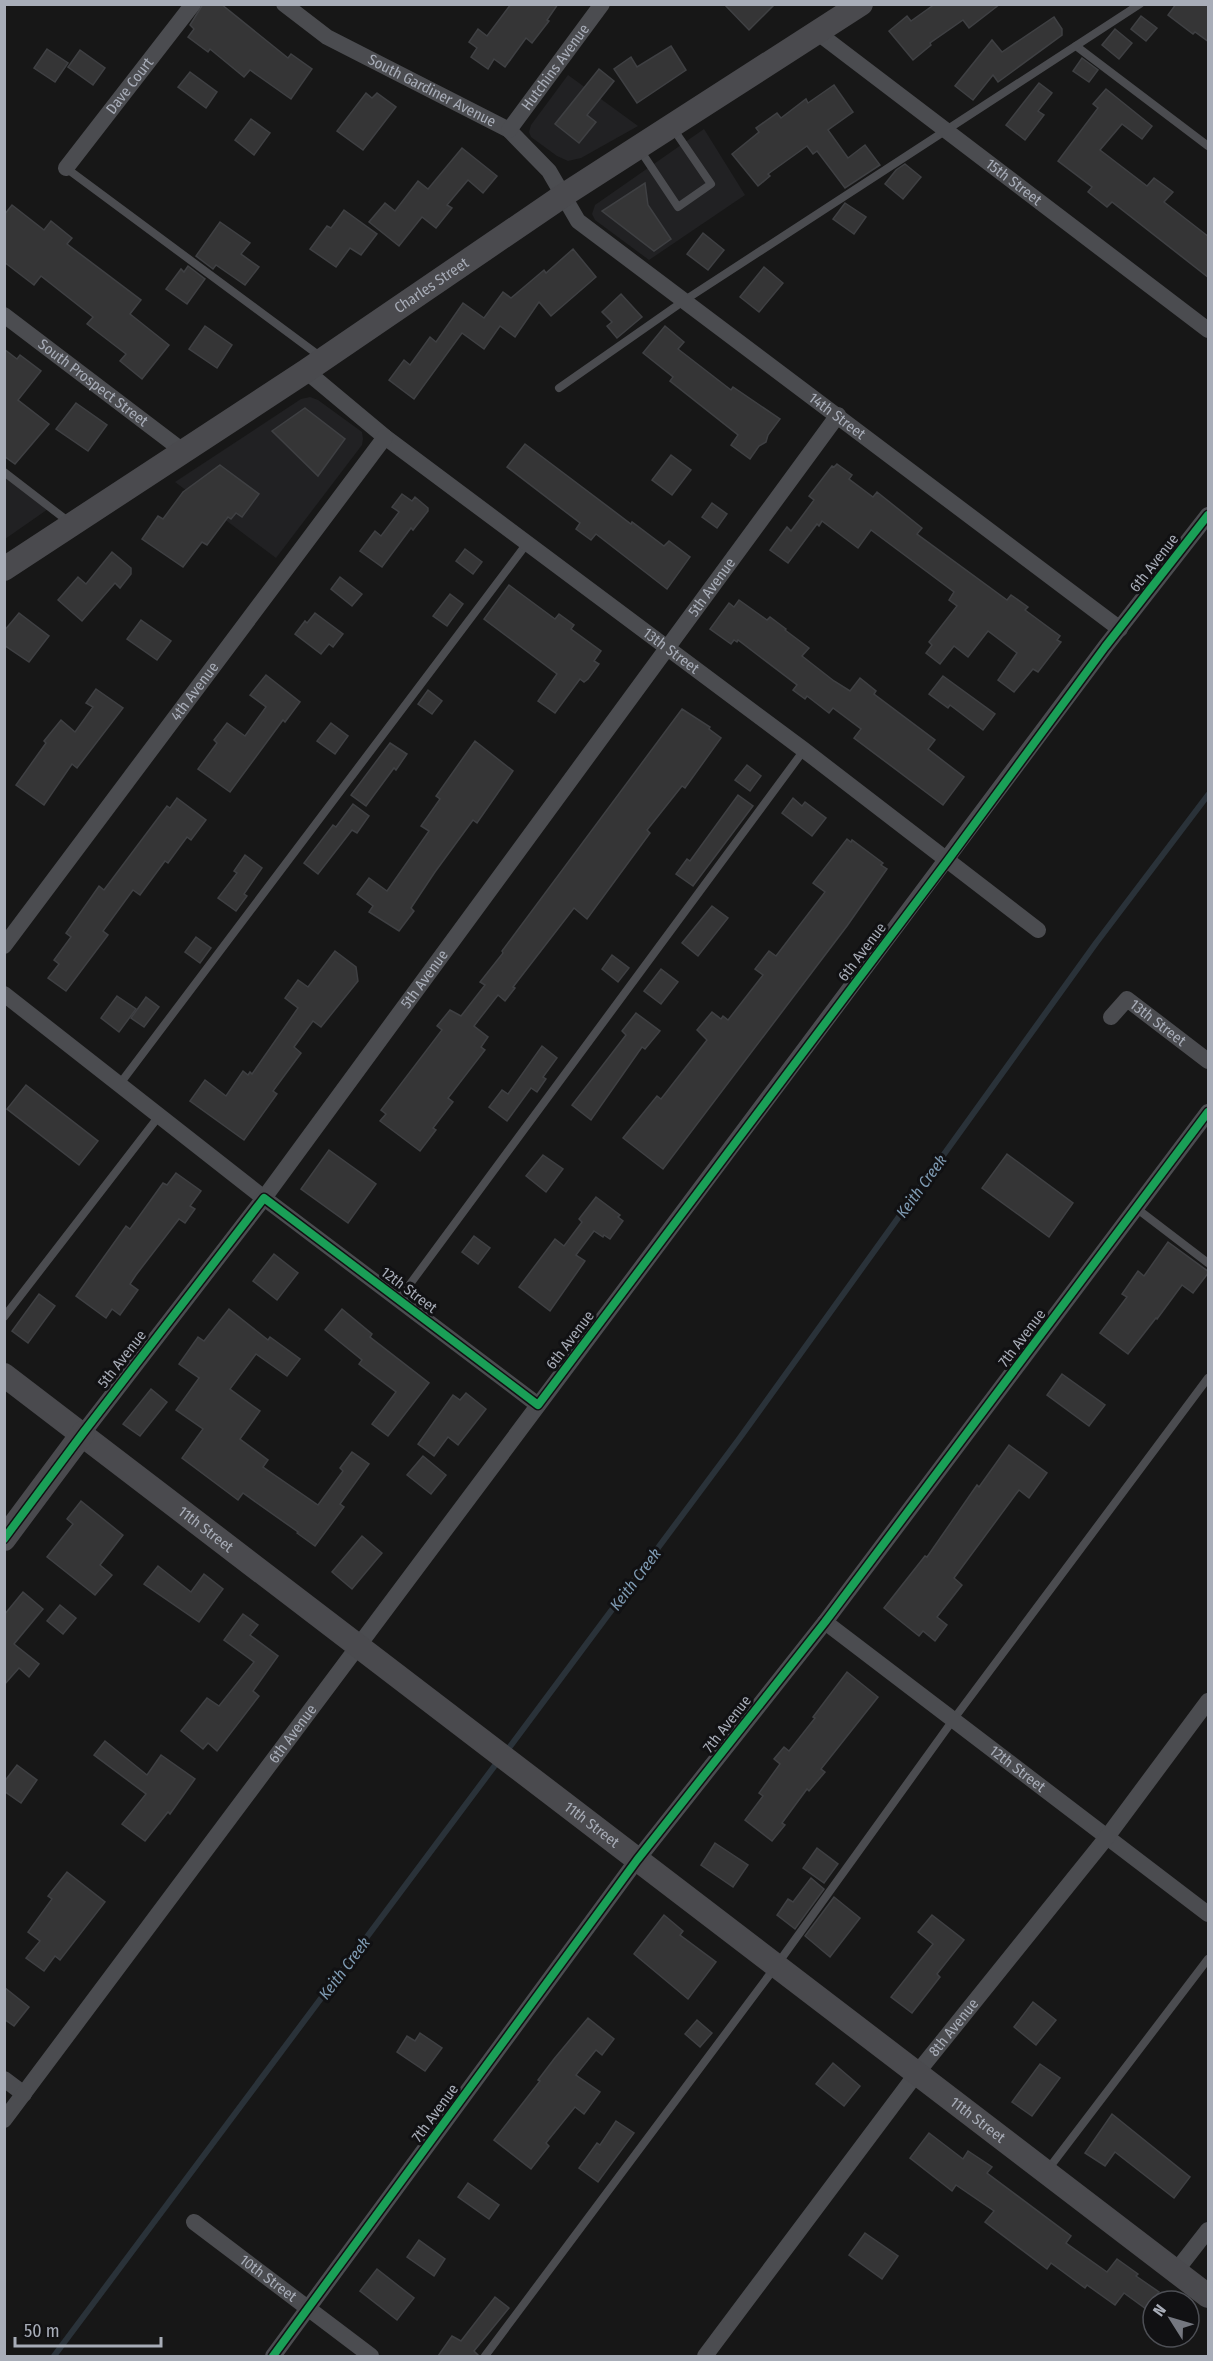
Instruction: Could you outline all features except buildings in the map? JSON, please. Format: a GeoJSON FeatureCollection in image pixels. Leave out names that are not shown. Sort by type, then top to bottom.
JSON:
{"type":"FeatureCollection","features":[{"type":"Feature","properties":{"kind":"main road","name":"Charles Street"},"geometry":{"type":"LineString","coordinates":[[4,569],[315,365],[564,195],[861,4]]}},
{"type":"Feature","properties":{"kind":"main road","name":"11th Street"},"geometry":{"type":"LineString","coordinates":[[4,1375],[1209,2295]]}},
{"type":"Feature","properties":{"kind":"main road","name":"5th Avenue"},"geometry":{"type":"LineString","coordinates":[[4,1539],[82,1433]]}},
{"type":"Feature","properties":{"kind":"street","name":"Dave Court"},"geometry":{"type":"LineString","coordinates":[[66,168],[193,4]]}},
{"type":"Feature","properties":{"kind":"street","name":"South Gardiner Avenue"},"geometry":{"type":"LineString","coordinates":[[284,4],[327,37],[509,130],[549,171],[564,195]]}},
{"type":"Feature","properties":{"kind":"street","name":"Hutchins Avenue"},"geometry":{"type":"LineString","coordinates":[[509,130],[602,4]]}},
{"type":"Feature","properties":{"kind":"street","name":"15th Street"},"geometry":{"type":"LineString","coordinates":[[818,33],[1209,330]]}},
{"type":"Feature","properties":{"kind":"street","name":"14th Street"},"geometry":{"type":"LineString","coordinates":[[564,195],[578,221],[1120,629]]}},
{"type":"Feature","properties":{"kind":"street","name":"South Prospect Street"},"geometry":{"type":"LineString","coordinates":[[4,315],[183,450]]}},
{"type":"Feature","properties":{"kind":"street","name":"13th Street"},"geometry":{"type":"LineString","coordinates":[[315,365],[385,437],[668,647],[1038,930]]}},
{"type":"Feature","properties":{"kind":"street","name":"5th Avenue"},"geometry":{"type":"LineString","coordinates":[[82,1433],[264,1198],[838,415]]}},
{"type":"Feature","properties":{"kind":"street","name":"4th Avenue"},"geometry":{"type":"LineString","coordinates":[[4,946],[385,437]]}},
{"type":"Feature","properties":{"kind":"street","name":"6th Avenue"},"geometry":{"type":"LineString","coordinates":[[4,2120],[1120,629],[1209,515]]}},
{"type":"Feature","properties":{"kind":"street","name":"12th Street"},"geometry":{"type":"LineString","coordinates":[[4,994],[264,1198],[538,1405]]}},
{"type":"Feature","properties":{"kind":"street","name":"13th Street"},"geometry":{"type":"LineString","coordinates":[[1111,1017],[1127,999],[1209,1061]]}},
{"type":"Feature","properties":{"kind":"street","name":"7th Avenue"},"geometry":{"type":"LineString","coordinates":[[273,2356],[637,1860],[825,1622],[1209,1112]]}},
{"type":"Feature","properties":{"kind":"street","name":"12th Street"},"geometry":{"type":"LineString","coordinates":[[825,1622],[1209,1914]]}},
{"type":"Feature","properties":{"kind":"street","name":"8th Avenue"},"geometry":{"type":"LineString","coordinates":[[705,2356],[917,2073],[1107,1837],[1209,1701]]}},
{"type":"Feature","properties":{"kind":"street"},"geometry":{"type":"LineString","coordinates":[[4,2079],[24,2094]]}},
{"type":"Feature","properties":{"kind":"street","name":"10th Street"},"geometry":{"type":"LineString","coordinates":[[194,2222],[371,2356]]}},
{"type":"Feature","properties":{"kind":"street"},"geometry":{"type":"LineString","coordinates":[[1176,2271],[1209,2230]]}},
{"type":"Feature","properties":{"kind":"lane"},"geometry":{"type":"LineString","coordinates":[[559,388],[685,300],[1140,4]]}},
{"type":"Feature","properties":{"kind":"lane"},"geometry":{"type":"LineString","coordinates":[[1076,46],[1209,146]]}},
{"type":"Feature","properties":{"kind":"lane"},"geometry":{"type":"LineString","coordinates":[[638,148],[678,207],[711,184],[672,126]]}},
{"type":"Feature","properties":{"kind":"lane"},"geometry":{"type":"LineString","coordinates":[[66,168],[315,365]]}},
{"type":"Feature","properties":{"kind":"lane"},"geometry":{"type":"LineString","coordinates":[[4,472],[72,524]]}},
{"type":"Feature","properties":{"kind":"lane"},"geometry":{"type":"LineString","coordinates":[[119,1084],[528,542]]}},
{"type":"Feature","properties":{"kind":"lane"},"geometry":{"type":"LineString","coordinates":[[399,1299],[804,750]]}},
{"type":"Feature","properties":{"kind":"lane"},"geometry":{"type":"LineString","coordinates":[[4,1317],[159,1116]]}},
{"type":"Feature","properties":{"kind":"lane"},"geometry":{"type":"LineString","coordinates":[[1136,1208],[1209,1263]]}},
{"type":"Feature","properties":{"kind":"lane"},"geometry":{"type":"LineString","coordinates":[[485,2356],[776,1966],[953,1720],[1209,1378]]}},
{"type":"Feature","properties":{"kind":"lane"},"geometry":{"type":"LineString","coordinates":[[1046,2172],[1209,1959]]}},
{"type":"Feature","properties":{"kind":"shaded area"},"geometry":{"type":"Polygon","coordinates":[[[568,75],[638,126],[581,158],[568,161],[557,156],[531,137],[529,132],[531,125],[568,75]]]}},
{"type":"Feature","properties":{"kind":"shaded area"},"geometry":{"type":"Polygon","coordinates":[[[704,129],[745,195],[649,260],[595,220],[592,214],[595,205],[704,129]]]}},
{"type":"Feature","properties":{"kind":"shaded area"},"geometry":{"type":"Polygon","coordinates":[[[310,397],[318,400],[362,432],[362,445],[276,558],[175,482],[301,399],[310,397]]]}},
{"type":"Feature","properties":{"kind":"shaded area"},"geometry":{"type":"Polygon","coordinates":[[[5,477],[48,509],[5,539],[5,477]]]}},
{"type":"Feature","properties":{"kind":"waterway","name":"Keith Creek"},"geometry":{"type":"LineString","coordinates":[[506,1752],[739,1439],[1096,943],[1208,795]]}},
{"type":"Feature","properties":{"kind":"waterway","name":"Keith Creek"},"geometry":{"type":"LineString","coordinates":[[54,2356],[499,1760]]}},
{"type":"Feature","properties":{"kind":"cycle path"},"geometry":{"type":"LineString","coordinates":[[4,1539],[264,1198],[538,1405],[948,860],[1105,647],[1208,515]]}},
{"type":"Feature","properties":{"kind":"cycle path"},"geometry":{"type":"LineString","coordinates":[[273,2356],[637,1860],[825,1622],[1208,1112]]}}]}
